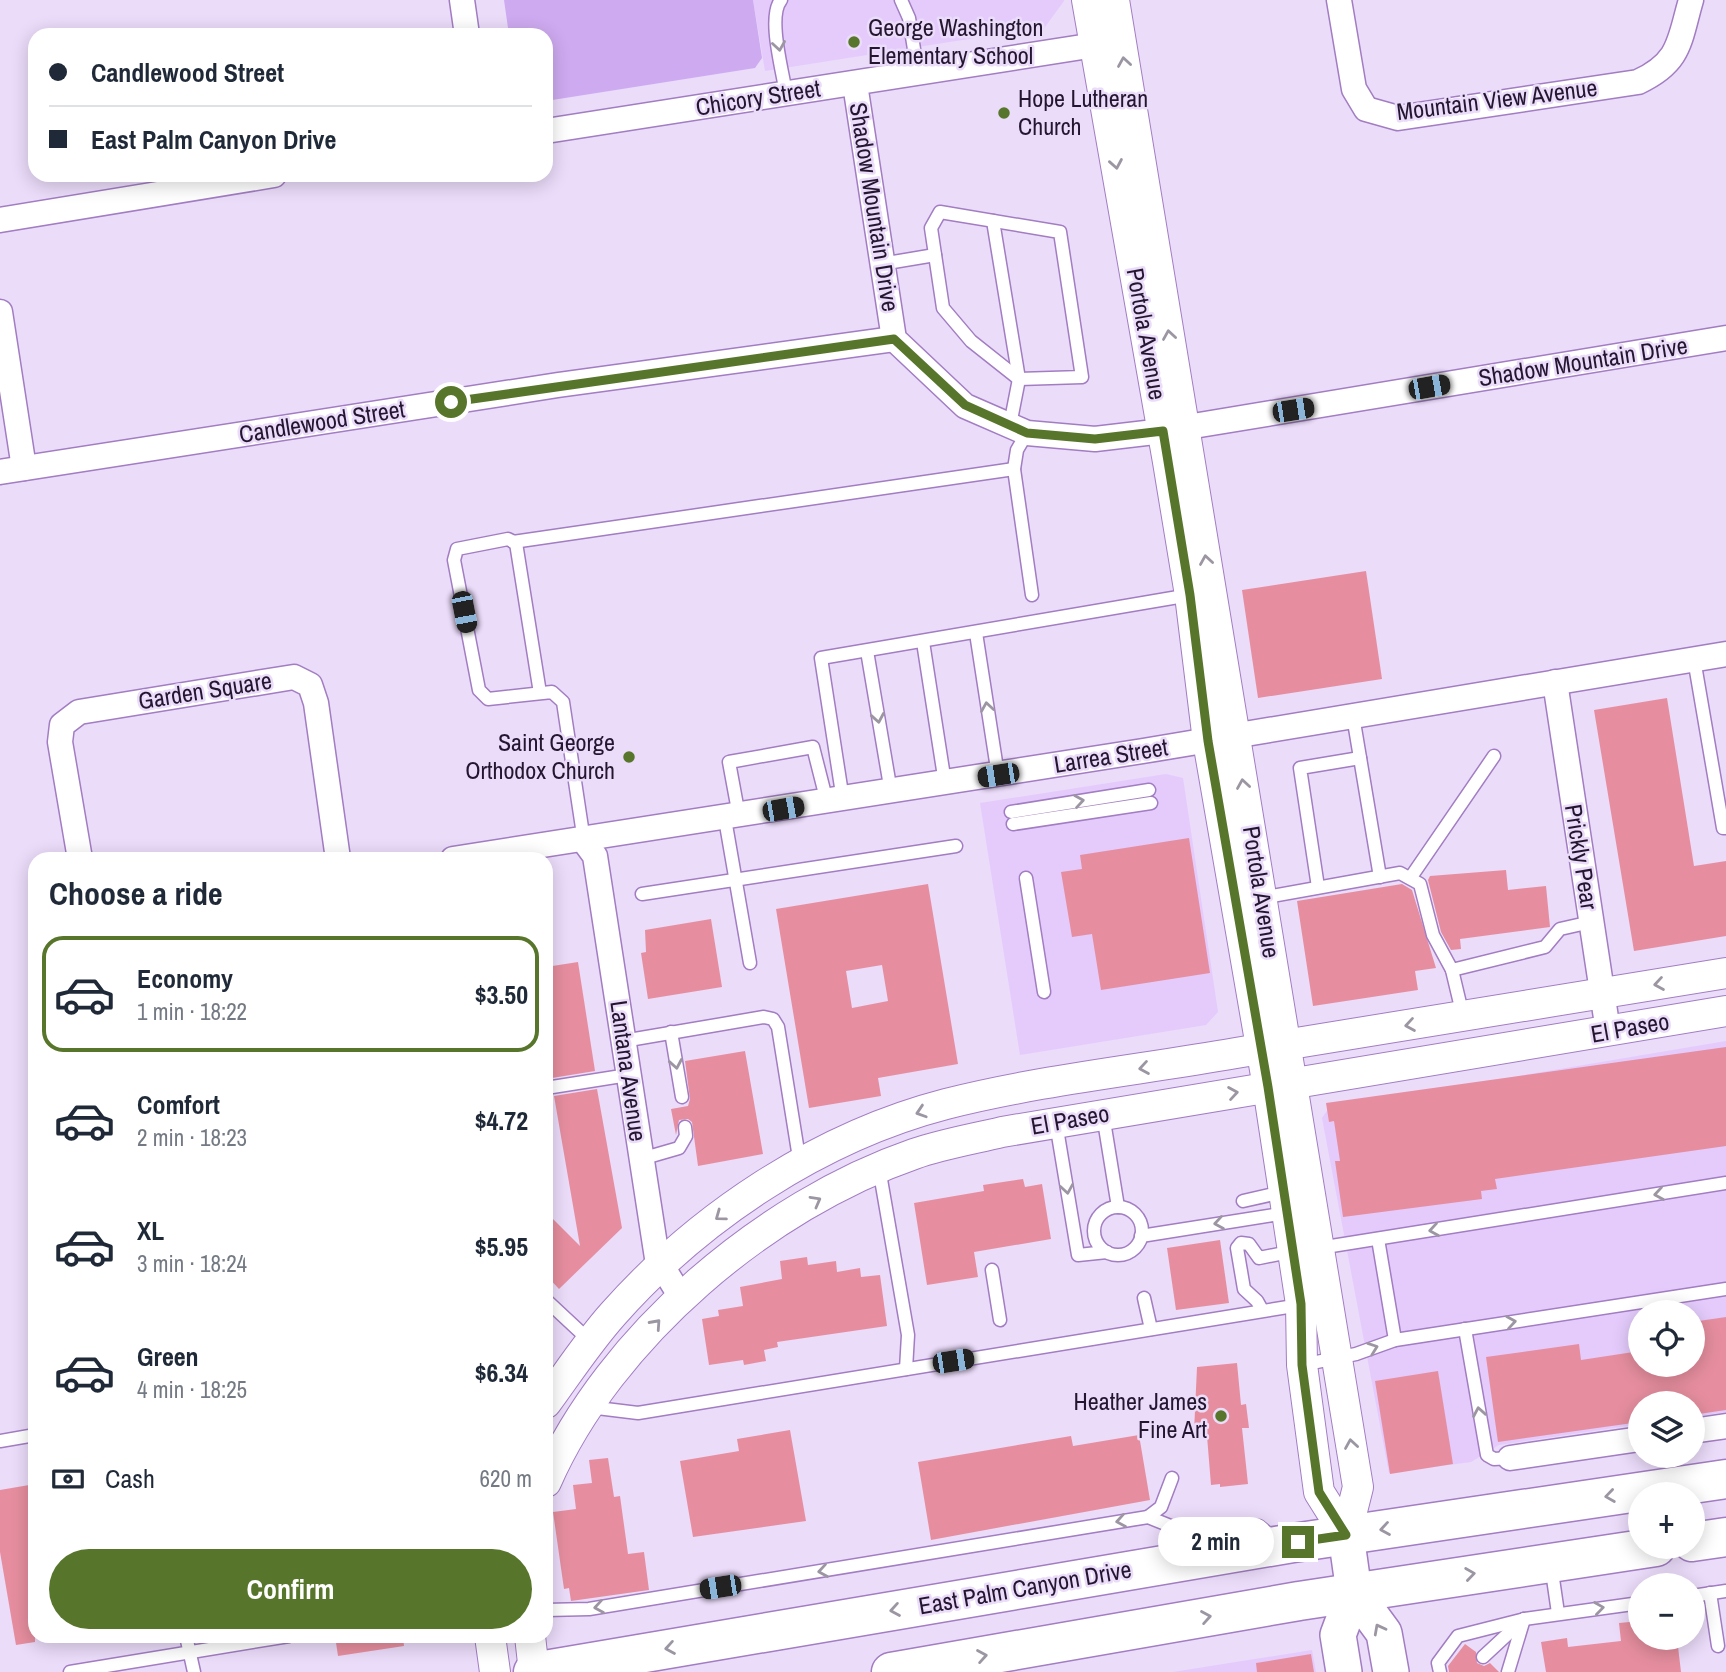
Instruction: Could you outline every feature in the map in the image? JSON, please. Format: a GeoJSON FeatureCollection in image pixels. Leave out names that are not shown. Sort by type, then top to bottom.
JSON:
{"type":"FeatureCollection","features":[{"type":"Feature","properties":{"kind":"main road","name":"East Palm Canyon Drive"},"geometry":{"type":"LineString","coordinates":[[534,1672],[1270,1535],[1346,1535],[1726,1479]]}},
{"type":"Feature","properties":{"kind":"main road","name":"Portola Avenue"},"geometry":{"type":"LineString","coordinates":[[1346,1535],[1354,1592],[1384,1633],[1391,1672]]}},
{"type":"Feature","properties":{"kind":"main road"},"geometry":{"type":"LineString","coordinates":[[1705,1540],[1726,1537]]}},
{"type":"Feature","properties":{"kind":"main road"},"geometry":{"type":"LineString","coordinates":[[891,1672],[1354,1592],[1628,1551]]}},
{"type":"Feature","properties":{"kind":"main road","name":"Portola Avenue"},"geometry":{"type":"LineString","coordinates":[[1344,1672],[1338,1635],[1354,1592]]}},
{"type":"Feature","properties":{"kind":"street"},"geometry":{"type":"LineString","coordinates":[[462,0],[466,28]]}},
{"type":"Feature","properties":{"kind":"street","name":"Portola Avenue"},"geometry":{"type":"LineString","coordinates":[[1087,0],[1174,430],[1190,595],[1221,738]]}},
{"type":"Feature","properties":{"kind":"street","name":"Portola Avenue"},"geometry":{"type":"LineString","coordinates":[[1114,0],[1244,905],[1277,1066],[1302,1226],[1337,1358],[1358,1487],[1346,1535]]}},
{"type":"Feature","properties":{"kind":"street","name":"Mountain View Avenue"},"geometry":{"type":"LineString","coordinates":[[1339,0],[1354,89],[1366,109],[1398,118],[1639,82],[1660,72],[1675,54],[1691,0]]}},
{"type":"Feature","properties":{"kind":"street","name":"Chicory Street"},"geometry":{"type":"LineString","coordinates":[[553,130],[1095,45]]}},
{"type":"Feature","properties":{"kind":"street","name":"Shadow Mountain Drive"},"geometry":{"type":"LineString","coordinates":[[855,84],[894,339],[965,405],[1018,429],[1095,439],[1174,430],[1726,338]]}},
{"type":"Feature","properties":{"kind":"street"},"geometry":{"type":"LineString","coordinates":[[0,220],[231,182]]}},
{"type":"Feature","properties":{"kind":"street"},"geometry":{"type":"LineString","coordinates":[[0,312],[12,470]]}},
{"type":"Feature","properties":{"kind":"street","name":"Candlewood Street"},"geometry":{"type":"LineString","coordinates":[[12,470],[558,385],[894,339]]}},
{"type":"Feature","properties":{"kind":"street","name":"Larrea Street"},"geometry":{"type":"LineString","coordinates":[[504,852],[998,775],[1726,654]]}},
{"type":"Feature","properties":{"kind":"street","name":"Garden Square"},"geometry":{"type":"LineString","coordinates":[[79,852],[60,742],[62,725],[79,712],[294,677],[310,685],[316,703],[337,852]]}},
{"type":"Feature","properties":{"kind":"street","name":"Prickly Pear"},"geometry":{"type":"LineString","coordinates":[[1555,682],[1580,923],[1602,993],[1608,1031]]}},
{"type":"Feature","properties":{"kind":"street","name":"Lantana Avenue"},"geometry":{"type":"LineString","coordinates":[[584,841],[596,856],[628,1075],[660,1266],[681,1297]]}},
{"type":"Feature","properties":{"kind":"street","name":"El Paseo"},"geometry":{"type":"LineString","coordinates":[[553,1470],[589,1407],[632,1351],[681,1297],[736,1252],[793,1214],[879,1168],[915,1154],[1002,1132],[1103,1115],[1463,1016],[1726,973]]}},
{"type":"Feature","properties":{"kind":"street","name":"El Paseo"},"geometry":{"type":"LineString","coordinates":[[553,1393],[590,1341],[660,1266],[712,1222],[800,1164],[902,1118],[996,1093],[1195,1060],[1277,1066],[1345,1075],[1726,1012]]}},
{"type":"Feature","properties":{"kind":"street"},"geometry":{"type":"LineString","coordinates":[[915,1154],[925,1142],[938,1133],[981,1117],[994,1103],[996,1093]]}},
{"type":"Feature","properties":{"kind":"street","name":"Portola Avenue"},"geometry":{"type":"LineString","coordinates":[[1302,1226],[1302,1365],[1319,1492],[1346,1535]]}},
{"type":"Feature","properties":{"kind":"street"},"geometry":{"type":"LineString","coordinates":[[1705,1429],[1726,1426]]}},
{"type":"Feature","properties":{"kind":"street"},"geometry":{"type":"LineString","coordinates":[[1510,1458],[1628,1441]]}},
{"type":"Feature","properties":{"kind":"street"},"geometry":{"type":"LineString","coordinates":[[491,1643],[495,1672]]}},
{"type":"Feature","properties":{"kind":"street"},"geometry":{"type":"LineString","coordinates":[[531,1643],[534,1672]]}},
{"type":"Feature","properties":{"kind":"lane"},"geometry":{"type":"LineString","coordinates":[[781,0],[775,12],[775,22],[786,94]]}},
{"type":"Feature","properties":{"kind":"lane"},"geometry":{"type":"LineString","coordinates":[[901,0],[909,18],[918,74]]}},
{"type":"Feature","properties":{"kind":"lane"},"geometry":{"type":"LineString","coordinates":[[940,212],[993,221],[1060,232],[1082,377],[1019,379],[971,341],[943,308],[931,228],[940,212]]}},
{"type":"Feature","properties":{"kind":"lane"},"geometry":{"type":"LineString","coordinates":[[993,221],[1019,379],[1014,469],[1032,595]]}},
{"type":"Feature","properties":{"kind":"lane"},"geometry":{"type":"LineString","coordinates":[[881,264],[935,255]]}},
{"type":"Feature","properties":{"kind":"lane"},"geometry":{"type":"LineString","coordinates":[[584,841],[563,702],[552,692],[488,699],[479,690],[454,560],[457,550],[508,539],[513,542],[1014,469]]}},
{"type":"Feature","properties":{"kind":"lane"},"geometry":{"type":"LineString","coordinates":[[513,542],[540,693]]}},
{"type":"Feature","properties":{"kind":"lane"},"geometry":{"type":"LineString","coordinates":[[835,801],[821,658],[1190,595]]}},
{"type":"Feature","properties":{"kind":"lane"},"geometry":{"type":"LineString","coordinates":[[976,633],[998,775]]}},
{"type":"Feature","properties":{"kind":"lane"},"geometry":{"type":"LineString","coordinates":[[923,642],[945,783]]}},
{"type":"Feature","properties":{"kind":"lane"},"geometry":{"type":"LineString","coordinates":[[867,650],[891,792]]}},
{"type":"Feature","properties":{"kind":"lane"},"geometry":{"type":"LineString","coordinates":[[1694,659],[1723,828],[1726,828]]}},
{"type":"Feature","properties":{"kind":"lane"},"geometry":{"type":"LineString","coordinates":[[1353,716],[1380,877]]}},
{"type":"Feature","properties":{"kind":"lane"},"geometry":{"type":"LineString","coordinates":[[750,963],[735,879],[729,762],[813,747],[835,801]]}},
{"type":"Feature","properties":{"kind":"lane"},"geometry":{"type":"LineString","coordinates":[[1411,877],[1494,756]]}},
{"type":"Feature","properties":{"kind":"lane"},"geometry":{"type":"LineString","coordinates":[[1318,887],[1300,768],[1360,758]]}},
{"type":"Feature","properties":{"kind":"lane"},"geometry":{"type":"LineString","coordinates":[[1012,818],[1150,796]]}},
{"type":"Feature","properties":{"kind":"lane"},"geometry":{"type":"LineString","coordinates":[[642,894],[956,846]]}},
{"type":"Feature","properties":{"kind":"lane"},"geometry":{"type":"LineString","coordinates":[[1244,905],[1318,887],[1400,873],[1411,877],[1420,884],[1433,935],[1452,970],[1463,1016]]}},
{"type":"Feature","properties":{"kind":"lane"},"geometry":{"type":"LineString","coordinates":[[1026,878],[1044,992]]}},
{"type":"Feature","properties":{"kind":"lane"},"geometry":{"type":"LineString","coordinates":[[1452,970],[1545,947],[1551,936],[1580,923]]}},
{"type":"Feature","properties":{"kind":"lane"},"geometry":{"type":"LineString","coordinates":[[623,1041],[764,1017],[773,1019],[778,1027],[800,1164]]}},
{"type":"Feature","properties":{"kind":"lane"},"geometry":{"type":"LineString","coordinates":[[671,1032],[682,1097]]}},
{"type":"Feature","properties":{"kind":"lane"},"geometry":{"type":"LineString","coordinates":[[553,1087],[628,1075]]}},
{"type":"Feature","properties":{"kind":"lane"},"geometry":{"type":"LineString","coordinates":[[1103,1115],[1118,1207]]}},
{"type":"Feature","properties":{"kind":"lane"},"geometry":{"type":"LineString","coordinates":[[1056,1123],[1079,1255],[1107,1252]]}},
{"type":"Feature","properties":{"kind":"lane"},"geometry":{"type":"LineString","coordinates":[[641,1158],[679,1148],[686,1136],[685,1127]]}},
{"type":"Feature","properties":{"kind":"lane"},"geometry":{"type":"LineString","coordinates":[[879,1168],[908,1335],[906,1369]]}},
{"type":"Feature","properties":{"kind":"lane"},"geometry":{"type":"LineString","coordinates":[[1243,1201],[1302,1226],[1378,1239],[1726,1183]]}},
{"type":"Feature","properties":{"kind":"lane"},"geometry":{"type":"LineString","coordinates":[[1118,1207],[1141,1216],[1141,1236],[1130,1252],[1115,1255],[1107,1252],[1096,1241],[1095,1225],[1104,1212],[1118,1207]]}},
{"type":"Feature","properties":{"kind":"lane"},"geometry":{"type":"LineString","coordinates":[[1141,1236],[1302,1226]]}},
{"type":"Feature","properties":{"kind":"lane"},"geometry":{"type":"LineString","coordinates":[[1262,1310],[1244,1289],[1237,1248],[1241,1243],[1249,1244],[1259,1258],[1302,1226]]}},
{"type":"Feature","properties":{"kind":"lane"},"geometry":{"type":"LineString","coordinates":[[1378,1239],[1395,1340]]}},
{"type":"Feature","properties":{"kind":"lane"},"geometry":{"type":"LineString","coordinates":[[992,1270],[1000,1320]]}},
{"type":"Feature","properties":{"kind":"lane"},"geometry":{"type":"LineString","coordinates":[[1302,1365],[1337,1358],[1395,1340],[1726,1289]]}},
{"type":"Feature","properties":{"kind":"lane"},"geometry":{"type":"LineString","coordinates":[[1144,1298],[1151,1329]]}},
{"type":"Feature","properties":{"kind":"lane"},"geometry":{"type":"LineString","coordinates":[[589,1407],[638,1413],[1301,1304]]}},
{"type":"Feature","properties":{"kind":"lane"},"geometry":{"type":"LineString","coordinates":[[553,1307],[590,1341]]}},
{"type":"Feature","properties":{"kind":"lane"},"geometry":{"type":"LineString","coordinates":[[1465,1329],[1488,1455],[1494,1460],[1510,1458]]}},
{"type":"Feature","properties":{"kind":"lane"},"geometry":{"type":"LineString","coordinates":[[0,1441],[28,1437]]}},
{"type":"Feature","properties":{"kind":"lane"},"geometry":{"type":"LineString","coordinates":[[553,1609],[589,1609],[1148,1517],[1161,1507],[1172,1478]]}},
{"type":"Feature","properties":{"kind":"lane"},"geometry":{"type":"LineString","coordinates":[[1148,1517],[1188,1533],[1270,1535]]}},
{"type":"Feature","properties":{"kind":"lane"},"geometry":{"type":"LineString","coordinates":[[1551,1562],[1558,1614]]}},
{"type":"Feature","properties":{"kind":"lane"},"geometry":{"type":"LineString","coordinates":[[1705,1594],[1726,1591]]}},
{"type":"Feature","properties":{"kind":"lane"},"geometry":{"type":"LineString","coordinates":[[1710,1593],[1718,1646]]}},
{"type":"Feature","properties":{"kind":"lane"},"geometry":{"type":"LineString","coordinates":[[1440,1672],[1438,1663],[1458,1636],[1524,1619],[1628,1605]]}},
{"type":"Feature","properties":{"kind":"lane"},"geometry":{"type":"LineString","coordinates":[[1483,1657],[1524,1619]]}},
{"type":"Feature","properties":{"kind":"lane"},"geometry":{"type":"LineString","coordinates":[[1508,1672],[1524,1619]]}},
{"type":"Feature","properties":{"kind":"lane"},"geometry":{"type":"LineString","coordinates":[[188,1643],[194,1672]]}},
{"type":"Feature","properties":{"kind":"lane"},"geometry":{"type":"LineString","coordinates":[[70,1672],[248,1643]]}},
{"type":"Feature","properties":{"kind":"shaded area"},"geometry":{"type":"Polygon","coordinates":[[[504,0],[753,0],[762,58],[755,68],[553,100],[553,28],[508,28],[504,0]]]}},
{"type":"Feature","properties":{"kind":"shaded area","name":"George Washington Elementary School"},"geometry":{"type":"Polygon","coordinates":[[[753,0],[1064,1],[1045,27],[765,71],[753,0]]]}},
{"type":"Feature","properties":{"kind":"shaded area"},"geometry":{"type":"Polygon","coordinates":[[[1166,774],[1183,778],[1218,1012],[1206,1025],[1020,1055],[980,803],[1166,774]]]}},
{"type":"Feature","properties":{"kind":"shaded area"},"geometry":{"type":"Polygon","coordinates":[[[1726,1041],[1726,1412],[1705,1415],[1705,1391],[1628,1391],[1628,1426],[1499,1445],[1471,1462],[1389,1473],[1322,1118],[1329,1108],[1726,1041]]]}},
{"type":"Feature","properties":{"kind":"shaded area"},"geometry":{"type":"Polygon","coordinates":[[[1312,1650],[1316,1672],[1173,1672],[1312,1650]]]}},
{"type":"Feature","properties":{"kind":"building"},"geometry":{"type":"Polygon","coordinates":[[[1366,571],[1382,679],[1258,698],[1242,590],[1366,571]]]}},
{"type":"Feature","properties":{"kind":"building"},"geometry":{"type":"Polygon","coordinates":[[[1667,698],[1694,866],[1726,861],[1726,936],[1634,951],[1594,710],[1667,698]]]}},
{"type":"Feature","properties":{"kind":"building"},"geometry":{"type":"Polygon","coordinates":[[[1189,838],[1210,973],[1101,990],[1092,934],[1072,937],[1061,872],[1082,869],[1080,855],[1189,838]]]}},
{"type":"Feature","properties":{"kind":"building"},"geometry":{"type":"Polygon","coordinates":[[[1506,870],[1508,890],[1546,886],[1550,927],[1460,939],[1461,949],[1451,950],[1441,932],[1428,880],[1430,876],[1506,870]]]}},
{"type":"Feature","properties":{"kind":"building"},"geometry":{"type":"Polygon","coordinates":[[[928,884],[958,1064],[878,1078],[881,1096],[809,1108],[776,909],[928,884]],[[882,965],[846,971],[852,1008],[888,1001],[882,965]]]}},
{"type":"Feature","properties":{"kind":"building"},"geometry":{"type":"Polygon","coordinates":[[[1402,884],[1412,890],[1436,968],[1415,971],[1418,990],[1313,1006],[1297,901],[1402,884]]]}},
{"type":"Feature","properties":{"kind":"building"},"geometry":{"type":"Polygon","coordinates":[[[711,919],[722,987],[648,999],[641,953],[646,952],[645,930],[711,919]]]}},
{"type":"Feature","properties":{"kind":"building"},"geometry":{"type":"Polygon","coordinates":[[[578,962],[595,1071],[553,1078],[553,966],[578,962]]]}},
{"type":"Feature","properties":{"kind":"building"},"geometry":{"type":"Polygon","coordinates":[[[1726,1047],[1726,1146],[1495,1179],[1497,1189],[1481,1191],[1482,1199],[1343,1217],[1335,1161],[1340,1161],[1334,1121],[1329,1122],[1326,1103],[1726,1047]]]}},
{"type":"Feature","properties":{"kind":"building"},"geometry":{"type":"Polygon","coordinates":[[[745,1051],[763,1154],[698,1166],[692,1122],[688,1119],[679,1120],[676,1135],[671,1109],[688,1106],[690,1099],[685,1061],[745,1051]]]}},
{"type":"Feature","properties":{"kind":"building"},"geometry":{"type":"Polygon","coordinates":[[[597,1089],[622,1228],[559,1289],[553,1283],[553,1219],[580,1246],[554,1096],[597,1089]]]}},
{"type":"Feature","properties":{"kind":"building"},"geometry":{"type":"Polygon","coordinates":[[[1023,1179],[1025,1187],[1042,1184],[1051,1239],[974,1252],[978,1277],[927,1285],[914,1203],[984,1191],[983,1185],[1023,1179]]]}},
{"type":"Feature","properties":{"kind":"building"},"geometry":{"type":"Polygon","coordinates":[[[1220,1240],[1229,1303],[1176,1310],[1167,1248],[1220,1240]]]}},
{"type":"Feature","properties":{"kind":"building"},"geometry":{"type":"Polygon","coordinates":[[[807,1257],[808,1265],[836,1261],[837,1272],[860,1268],[861,1277],[880,1275],[887,1326],[777,1342],[778,1347],[764,1350],[766,1361],[744,1365],[743,1360],[709,1365],[702,1319],[719,1316],[718,1310],[743,1306],[740,1287],[782,1279],[780,1261],[807,1257]]]}},
{"type":"Feature","properties":{"kind":"building"},"geometry":{"type":"Polygon","coordinates":[[[1726,1317],[1726,1410],[1705,1413],[1705,1391],[1628,1391],[1628,1424],[1498,1442],[1486,1357],[1579,1344],[1581,1360],[1628,1353],[1628,1377],[1705,1377],[1705,1320],[1726,1317]]]}},
{"type":"Feature","properties":{"kind":"building","name":"Heather James Fine Art"},"geometry":{"type":"Polygon","coordinates":[[[1237,1363],[1241,1405],[1246,1404],[1249,1428],[1242,1428],[1248,1484],[1220,1487],[1220,1484],[1211,1485],[1207,1436],[1194,1432],[1197,1367],[1237,1363]]]}},
{"type":"Feature","properties":{"kind":"building"},"geometry":{"type":"Polygon","coordinates":[[[1438,1371],[1453,1464],[1390,1474],[1375,1381],[1438,1371]]]}},
{"type":"Feature","properties":{"kind":"building"},"geometry":{"type":"Polygon","coordinates":[[[790,1430],[806,1521],[693,1537],[680,1461],[739,1451],[737,1439],[790,1430]]]}},
{"type":"Feature","properties":{"kind":"building"},"geometry":{"type":"Polygon","coordinates":[[[1139,1435],[1150,1500],[931,1540],[918,1462],[1071,1436],[1073,1446],[1139,1435]]]}},
{"type":"Feature","properties":{"kind":"building"},"geometry":{"type":"Polygon","coordinates":[[[608,1458],[614,1497],[620,1496],[628,1554],[644,1552],[649,1590],[571,1601],[569,1588],[564,1589],[553,1512],[576,1509],[573,1485],[592,1483],[589,1460],[608,1458]]]}},
{"type":"Feature","properties":{"kind":"building"},"geometry":{"type":"Polygon","coordinates":[[[28,1485],[29,1643],[16,1645],[0,1552],[0,1490],[28,1485]]]}},
{"type":"Feature","properties":{"kind":"building"},"geometry":{"type":"Polygon","coordinates":[[[1628,1622],[1628,1650],[1678,1650],[1681,1672],[1546,1672],[1541,1642],[1567,1638],[1568,1647],[1621,1641],[1619,1623],[1628,1622]]]}},
{"type":"Feature","properties":{"kind":"building"},"geometry":{"type":"Polygon","coordinates":[[[336,1643],[404,1643],[404,1646],[338,1656],[336,1643]]]}},
{"type":"Feature","properties":{"kind":"building"},"geometry":{"type":"Polygon","coordinates":[[[1465,1644],[1476,1652],[1477,1663],[1484,1666],[1490,1663],[1499,1672],[1449,1672],[1448,1666],[1465,1644]]]}},
{"type":"Feature","properties":{"kind":"building"},"geometry":{"type":"Polygon","coordinates":[[[1311,1654],[1314,1672],[1257,1672],[1256,1663],[1311,1654]]]}},
{"type":"Feature","properties":{"kind":"place","name":"George Washington Elementary School"},"geometry":{"type":"Point","coordinates":[854,42]}},
{"type":"Feature","properties":{"kind":"place","name":"Hope Lutheran Church"},"geometry":{"type":"Point","coordinates":[1004,113]}},
{"type":"Feature","properties":{"kind":"place","name":"Saint George Orthodox Church"},"geometry":{"type":"Point","coordinates":[629,757]}},
{"type":"Feature","properties":{"kind":"place","name":"Heather James Fine Art"},"geometry":{"type":"Point","coordinates":[1221,1416]}},
{"type":"Feature","properties":{"kind":"route"},"geometry":{"type":"LineString","coordinates":[[451,402],[894,339],[965,405],[1027,433],[1095,439],[1163,431],[1190,595],[1208,741],[1268,1087],[1301,1304],[1302,1365],[1319,1492],[1346,1535],[1298,1542]]}}]}
